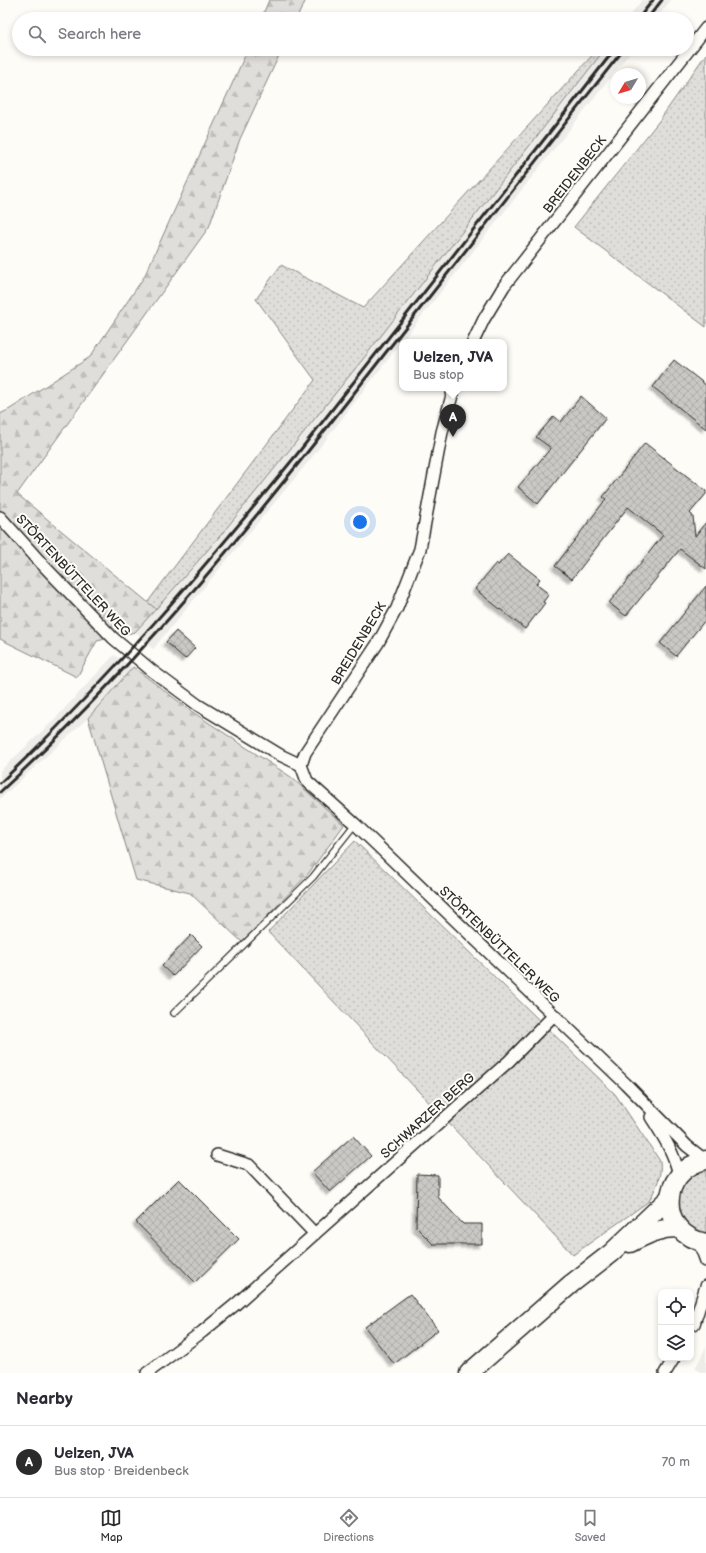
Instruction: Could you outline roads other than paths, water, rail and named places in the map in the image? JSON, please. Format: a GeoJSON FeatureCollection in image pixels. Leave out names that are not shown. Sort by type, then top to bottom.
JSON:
{"type":"FeatureCollection","features":[{"type":"Feature","properties":{"kind":"main road"},"geometry":{"type":"LineString","coordinates":[[702,1242],[692,1238],[679,1228],[671,1214],[669,1198],[674,1182],[679,1175],[695,1162],[706,1160]]}},
{"type":"Feature","properties":{"kind":"main road"},"geometry":{"type":"LineString","coordinates":[[469,1373],[571,1284],[611,1253],[669,1198]]}},
{"type":"Feature","properties":{"kind":"main road"},"geometry":{"type":"LineString","coordinates":[[611,1253],[662,1229],[679,1228]]}},
{"type":"Feature","properties":{"kind":"street","name":"BREIDENBECK"},"geometry":{"type":"LineString","coordinates":[[694,43],[706,28]]}},
{"type":"Feature","properties":{"kind":"street","name":"BREIDENBECK"},"geometry":{"type":"LineString","coordinates":[[474,339],[484,319],[504,286],[684,56]]}},
{"type":"Feature","properties":{"kind":"street","name":"BREIDENBECK"},"geometry":{"type":"LineString","coordinates":[[301,765],[305,753],[378,643],[397,608],[420,549],[442,432],[453,391]]}},
{"type":"Feature","properties":{"kind":"street","name":"STÖRTENBÜTTELER WEG"},"geometry":{"type":"LineString","coordinates":[[0,517],[112,638],[151,670],[198,705],[280,755],[301,765],[307,781],[355,824],[554,1014],[687,1146],[706,1160]]}},
{"type":"Feature","properties":{"kind":"street","name":"SCHWARZER BERG"},"geometry":{"type":"LineString","coordinates":[[147,1373],[202,1332],[236,1304],[509,1061],[554,1014]]}},
{"type":"Feature","properties":{"kind":"street","name":"STÖRTENBÜTTELER WEG"},"geometry":{"type":"LineString","coordinates":[[626,1084],[664,1137],[674,1154],[679,1175]]}},
{"type":"Feature","properties":{"kind":"street"},"geometry":{"type":"LineString","coordinates":[[217,1155],[249,1165],[315,1234]]}},
{"type":"Feature","properties":{"kind":"street"},"geometry":{"type":"LineString","coordinates":[[702,1242],[706,1261]]}},
{"type":"Feature","properties":{"kind":"street"},"geometry":{"type":"LineString","coordinates":[[692,1325],[706,1286]]}},
{"type":"Feature","properties":{"kind":"street"},"geometry":{"type":"LineString","coordinates":[[693,1325],[706,1301]]}},
{"type":"Feature","properties":{"kind":"street"},"geometry":{"type":"LineString","coordinates":[[665,1373],[672,1361]]}},
{"type":"Feature","properties":{"kind":"lane"},"geometry":{"type":"LineString","coordinates":[[174,1013],[313,877],[355,824]]}},
{"type":"Feature","properties":{"kind":"railway"},"geometry":{"type":"LineString","coordinates":[[644,12],[653,0]]}},
{"type":"Feature","properties":{"kind":"railway"},"geometry":{"type":"LineString","coordinates":[[653,12],[662,0]]}},
{"type":"Feature","properties":{"kind":"railway"},"geometry":{"type":"LineString","coordinates":[[0,783],[79,705],[154,623],[227,539],[298,453],[610,56]]}},
{"type":"Feature","properties":{"kind":"railway"},"geometry":{"type":"LineString","coordinates":[[0,792],[53,742],[153,637],[247,527],[618,56]]}},
{"type":"Feature","properties":{"kind":"place","name":"Uelzen, JVA"},"geometry":{"type":"Point","coordinates":[453,437]}}]}
